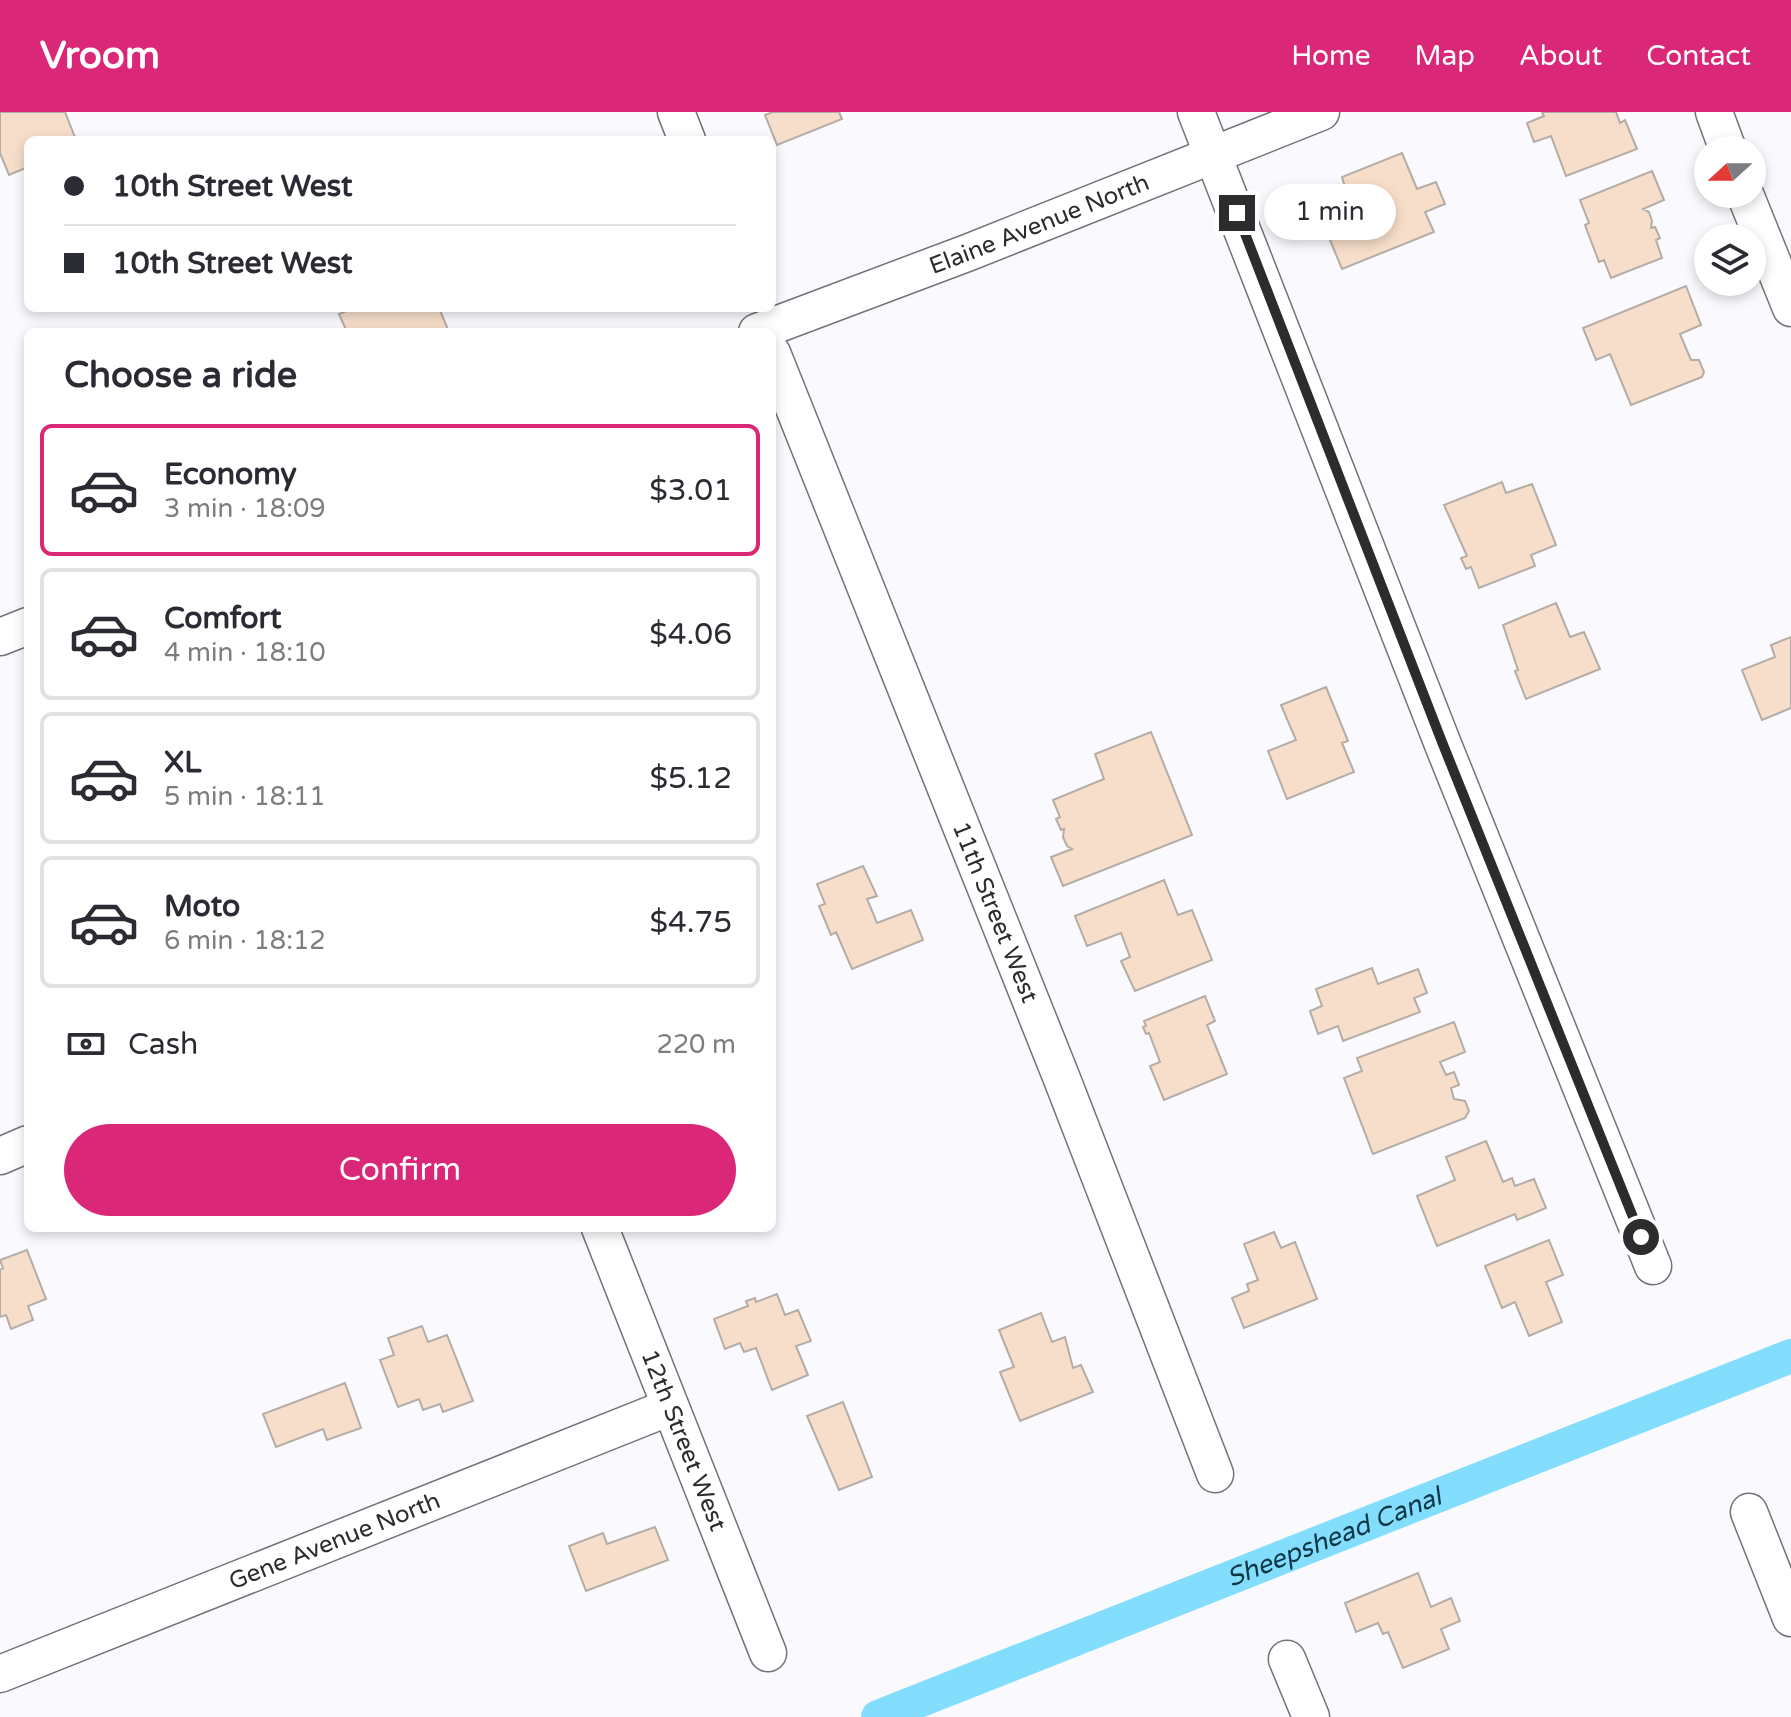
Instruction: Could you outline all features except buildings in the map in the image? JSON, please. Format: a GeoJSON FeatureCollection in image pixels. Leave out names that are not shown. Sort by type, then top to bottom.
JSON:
{"type":"FeatureCollection","features":[{"type":"Feature","properties":{"kind":"street"},"geometry":{"type":"LineString","coordinates":[[676,112],[685,136]]}},
{"type":"Feature","properties":{"kind":"street"},"geometry":{"type":"LineString","coordinates":[[1196,112],[1653,1266]]}},
{"type":"Feature","properties":{"kind":"street","name":"Elaine Avenue North"},"geometry":{"type":"LineString","coordinates":[[770,328],[1321,112]]}},
{"type":"Feature","properties":{"kind":"street"},"geometry":{"type":"LineString","coordinates":[[1714,112],[1723,136]]}},
{"type":"Feature","properties":{"kind":"street"},"geometry":{"type":"LineString","coordinates":[[1751,208],[1791,308]]}},
{"type":"Feature","properties":{"kind":"street","name":"11th Street West"},"geometry":{"type":"LineString","coordinates":[[776,366],[1056,1064],[1215,1474]]}},
{"type":"Feature","properties":{"kind":"street"},"geometry":{"type":"LineString","coordinates":[[0,637],[24,628]]}},
{"type":"Feature","properties":{"kind":"street"},"geometry":{"type":"LineString","coordinates":[[0,1156],[24,1146]]}},
{"type":"Feature","properties":{"kind":"street","name":"12th Street West"},"geometry":{"type":"LineString","coordinates":[[602,1232],[768,1653]]}},
{"type":"Feature","properties":{"kind":"street","name":"Gene Avenue North"},"geometry":{"type":"LineString","coordinates":[[0,1674],[670,1407]]}},
{"type":"Feature","properties":{"kind":"street"},"geometry":{"type":"LineString","coordinates":[[1749,1512],[1791,1618]]}},
{"type":"Feature","properties":{"kind":"street"},"geometry":{"type":"LineString","coordinates":[[1287,1659],[1311,1717]]}},
{"type":"Feature","properties":{"kind":"waterway","name":"Sheepshead Canal"},"geometry":{"type":"LineString","coordinates":[[878,1717],[1791,1356]]}},
{"type":"Feature","properties":{"kind":"route"},"geometry":{"type":"LineString","coordinates":[[1237,213],[1442,742],[1641,1237]]}}]}
